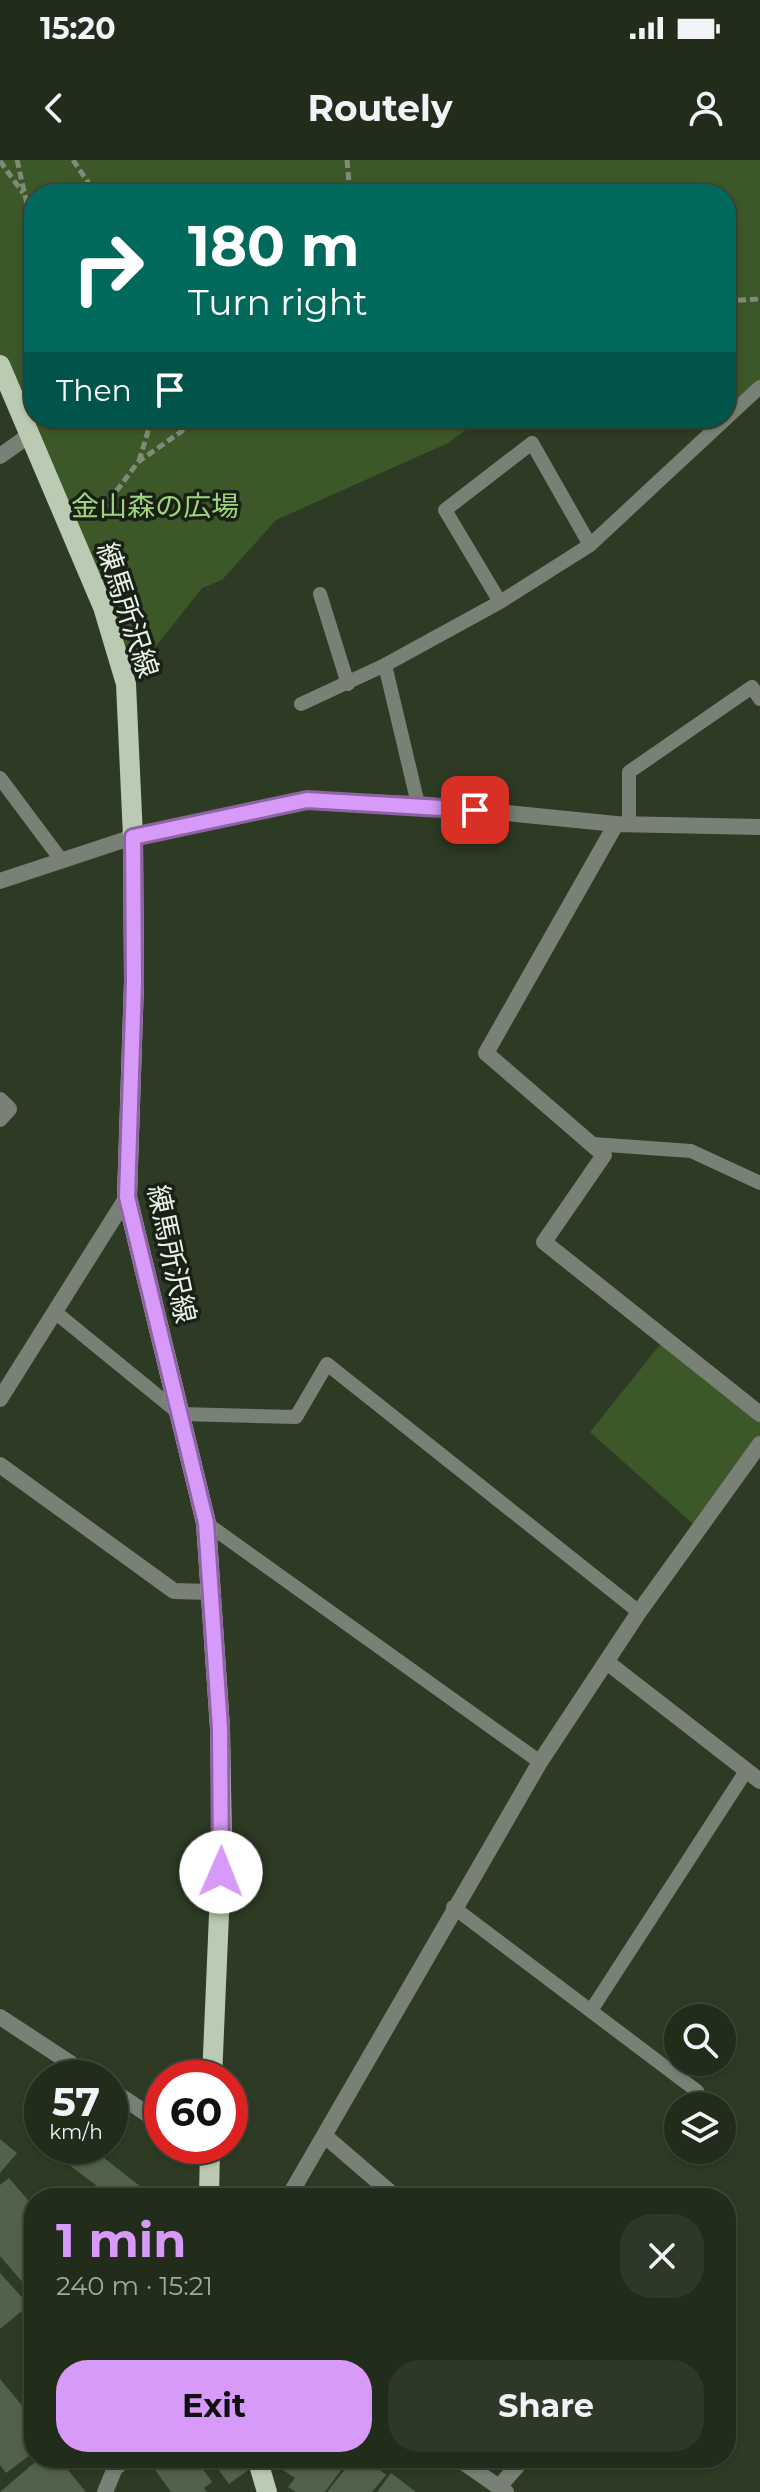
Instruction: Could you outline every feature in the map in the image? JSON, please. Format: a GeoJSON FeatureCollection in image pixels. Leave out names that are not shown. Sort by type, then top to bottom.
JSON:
{"type":"FeatureCollection","features":[{"type":"Feature","properties":{"kind":"main road","name":"練馬所沢線"},"geometry":{"type":"LineString","coordinates":[[0,365],[24,418]]}},
{"type":"Feature","properties":{"kind":"main road","name":"練馬所沢線"},"geometry":{"type":"LineString","coordinates":[[28,428],[103,607],[126,684],[133,837],[134,982],[127,1197],[206,1523],[220,1728],[222,1844],[213,2060]]}},
{"type":"Feature","properties":{"kind":"main road"},"geometry":{"type":"LineString","coordinates":[[206,2164],[208,2188]]}},
{"type":"Feature","properties":{"kind":"main road"},"geometry":{"type":"LineString","coordinates":[[260,2468],[267,2492]]}},
{"type":"Feature","properties":{"kind":"street"},"geometry":{"type":"LineString","coordinates":[[0,456],[31,434]]}},
{"type":"Feature","properties":{"kind":"street"},"geometry":{"type":"LineString","coordinates":[[0,881],[133,837],[307,800],[418,804],[622,824],[760,827]]}},
{"type":"Feature","properties":{"kind":"street"},"geometry":{"type":"LineString","coordinates":[[622,824],[486,1053],[604,1155],[544,1242],[760,1414]]}},
{"type":"Feature","properties":{"kind":"street"},"geometry":{"type":"LineString","coordinates":[[0,1100],[9,1109],[0,1119]]}},
{"type":"Feature","properties":{"kind":"street"},"geometry":{"type":"LineString","coordinates":[[0,1399],[127,1197]]}},
{"type":"Feature","properties":{"kind":"street"},"geometry":{"type":"LineString","coordinates":[[294,2188],[326,2137],[453,1907],[540,1762],[639,1612],[760,1444]]}},
{"type":"Feature","properties":{"kind":"street"},"geometry":{"type":"LineString","coordinates":[[0,1465],[174,1591],[210,1592]]}},
{"type":"Feature","properties":{"kind":"street"},"geometry":{"type":"LineString","coordinates":[[608,1663],[753,1776]]}},
{"type":"Feature","properties":{"kind":"street"},"geometry":{"type":"LineString","coordinates":[[0,2017],[66,2060]]}},
{"type":"Feature","properties":{"kind":"street"},"geometry":{"type":"LineString","coordinates":[[326,2137],[385,2188]]}},
{"type":"Feature","properties":{"kind":"street"},"geometry":{"type":"LineString","coordinates":[[105,2492],[115,2468]]}},
{"type":"Feature","properties":{"kind":"street"},"geometry":{"type":"LineString","coordinates":[[472,2468],[502,2489],[517,2468]]}},
{"type":"Feature","properties":{"kind":"lane"},"geometry":{"type":"LineString","coordinates":[[736,409],[760,387]]}},
{"type":"Feature","properties":{"kind":"lane"},"geometry":{"type":"LineString","coordinates":[[301,704],[348,684],[500,602],[590,545],[716,428]]}},
{"type":"Feature","properties":{"kind":"lane"},"geometry":{"type":"LineString","coordinates":[[500,602],[445,510],[532,443],[590,545]]}},
{"type":"Feature","properties":{"kind":"lane"},"geometry":{"type":"LineString","coordinates":[[320,594],[348,684]]}},
{"type":"Feature","properties":{"kind":"lane"},"geometry":{"type":"LineString","coordinates":[[385,665],[418,804]]}},
{"type":"Feature","properties":{"kind":"lane"},"geometry":{"type":"LineString","coordinates":[[622,824],[629,772],[752,687],[760,699]]}},
{"type":"Feature","properties":{"kind":"lane"},"geometry":{"type":"LineString","coordinates":[[0,778],[62,861]]}},
{"type":"Feature","properties":{"kind":"lane"},"geometry":{"type":"LineString","coordinates":[[593,1144],[691,1151],[760,1183]]}},
{"type":"Feature","properties":{"kind":"lane"},"geometry":{"type":"LineString","coordinates":[[55,1312],[180,1414],[296,1417],[327,1364],[639,1612]]}},
{"type":"Feature","properties":{"kind":"lane"},"geometry":{"type":"LineString","coordinates":[[206,1523],[540,1762]]}},
{"type":"Feature","properties":{"kind":"lane"},"geometry":{"type":"LineString","coordinates":[[592,2009],[753,1776]]}},
{"type":"Feature","properties":{"kind":"lane"},"geometry":{"type":"LineString","coordinates":[[453,1907],[697,2091]]}},
{"type":"Feature","properties":{"kind":"path"},"geometry":{"type":"LineString","coordinates":[[17,160],[24,190]]}},
{"type":"Feature","properties":{"kind":"path"},"geometry":{"type":"LineString","coordinates":[[73,160],[89,184]]}},
{"type":"Feature","properties":{"kind":"path"},"geometry":{"type":"LineString","coordinates":[[347,160],[349,184]]}},
{"type":"Feature","properties":{"kind":"path"},"geometry":{"type":"LineString","coordinates":[[0,161],[24,195]]}},
{"type":"Feature","properties":{"kind":"path"},"geometry":{"type":"LineString","coordinates":[[736,300],[760,299]]}},
{"type":"Feature","properties":{"kind":"path"},"geometry":{"type":"LineString","coordinates":[[138,462],[149,428]]}},
{"type":"Feature","properties":{"kind":"path"},"geometry":{"type":"LineString","coordinates":[[77,543],[138,462],[186,428]]}},
{"type":"Feature","properties":{"kind":"green space","name":"金山森の広場"},"geometry":{"type":"Polygon","coordinates":[[[0,160],[760,160],[760,387],[736,409],[736,184],[24,184],[24,428],[468,428],[448,443],[276,520],[222,580],[202,588],[126,684],[0,378],[0,160]]]}},
{"type":"Feature","properties":{"kind":"green space"},"geometry":{"type":"Polygon","coordinates":[[[667,1336],[760,1421],[760,1450],[701,1531],[590,1432],[667,1336]]]}},
{"type":"Feature","properties":{"kind":"building"},"geometry":{"type":"Polygon","coordinates":[[[0,2139],[17,2153],[0,2173],[0,2139]]]}},
{"type":"Feature","properties":{"kind":"building"},"geometry":{"type":"Polygon","coordinates":[[[68,2164],[112,2164],[142,2188],[100,2188],[68,2164]]]}},
{"type":"Feature","properties":{"kind":"building"},"geometry":{"type":"Polygon","coordinates":[[[9,2178],[24,2195],[24,2284],[0,2256],[0,2185],[9,2178]]]}},
{"type":"Feature","properties":{"kind":"building"},"geometry":{"type":"Polygon","coordinates":[[[0,2273],[24,2299],[24,2309],[0,2329],[0,2273]]]}},
{"type":"Feature","properties":{"kind":"building"},"geometry":{"type":"Polygon","coordinates":[[[0,2379],[24,2408],[24,2460],[6,2473],[0,2465],[0,2379]]]}},
{"type":"Feature","properties":{"kind":"building"},"geometry":{"type":"Polygon","coordinates":[[[28,2468],[66,2468],[86,2492],[0,2492],[28,2468]]]}},
{"type":"Feature","properties":{"kind":"building"},"geometry":{"type":"Polygon","coordinates":[[[154,2468],[202,2468],[212,2482],[204,2488],[207,2492],[171,2492],[154,2468]]]}},
{"type":"Feature","properties":{"kind":"building"},"geometry":{"type":"Polygon","coordinates":[[[217,2468],[251,2468],[229,2484],[217,2468]]]}},
{"type":"Feature","properties":{"kind":"building"},"geometry":{"type":"Polygon","coordinates":[[[346,2468],[377,2468],[386,2475],[372,2492],[327,2492],[346,2468]]]}},
{"type":"Feature","properties":{"kind":"building"},"geometry":{"type":"Polygon","coordinates":[[[283,2470],[341,2470],[325,2492],[296,2492],[288,2487],[295,2478],[283,2470]]]}},
{"type":"Feature","properties":{"kind":"building"},"geometry":{"type":"Polygon","coordinates":[[[391,2473],[416,2492],[377,2492],[391,2473]]]}},
{"type":"Feature","properties":{"kind":"route"},"geometry":{"type":"LineString","coordinates":[[221,1872],[220,1728],[206,1523],[127,1197],[134,982],[133,837],[307,800],[418,804],[475,810]]}}]}
